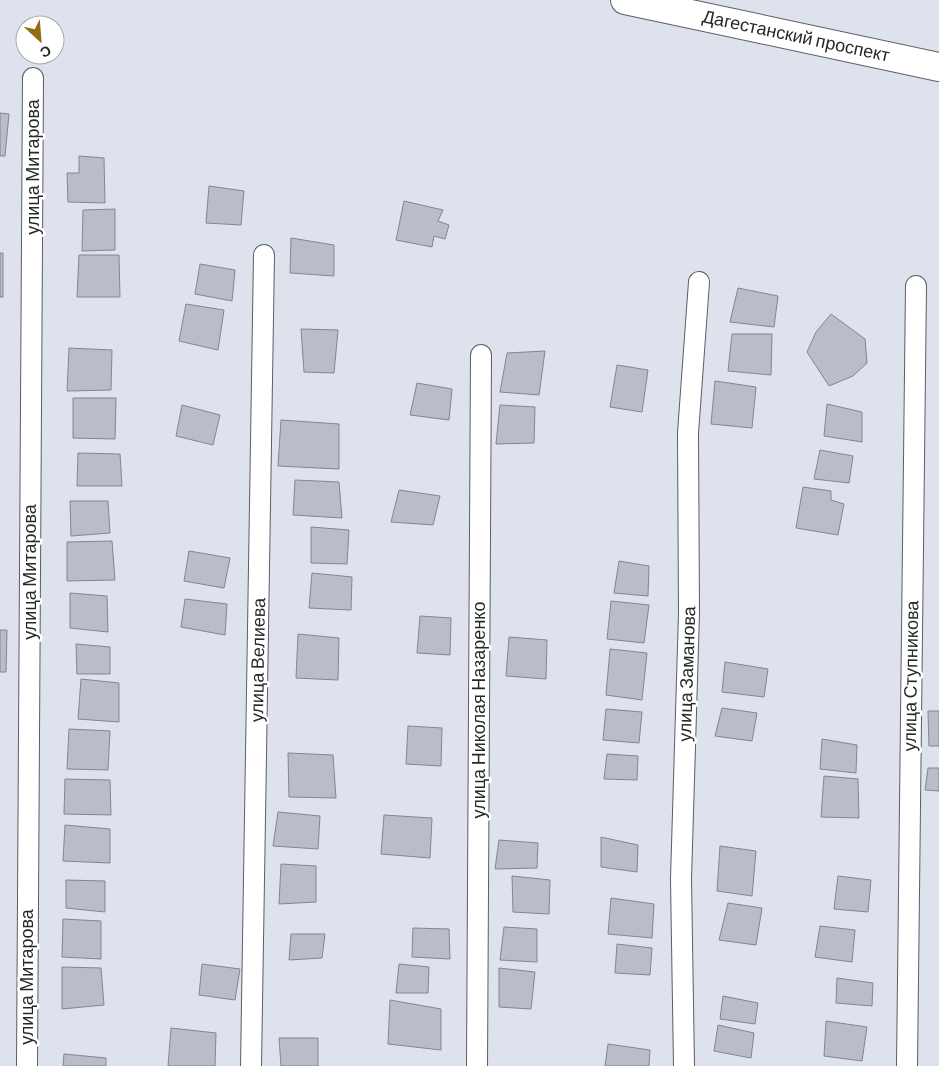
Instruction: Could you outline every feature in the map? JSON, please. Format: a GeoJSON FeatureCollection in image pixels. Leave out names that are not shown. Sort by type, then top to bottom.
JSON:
{"type":"FeatureCollection","features":[{"type":"Feature","properties":{"kind":"highway","name":"Дагестанский проспект"},"geometry":{"type":"LineString","coordinates":[[625,0],[939,67]]}},
{"type":"Feature","properties":{"kind":"street","name":"улица Митарова"},"geometry":{"type":"LineString","coordinates":[[27,1066],[33,78]]}},
{"type":"Feature","properties":{"kind":"street","name":"улица Велиева"},"geometry":{"type":"LineString","coordinates":[[251,1066],[264,255]]}},
{"type":"Feature","properties":{"kind":"street","name":"улица Заманова"},"geometry":{"type":"LineString","coordinates":[[684,1066],[680,879],[689,613],[688,433],[699,282]]}},
{"type":"Feature","properties":{"kind":"street","name":"улица Ступникова"},"geometry":{"type":"LineString","coordinates":[[907,1066],[916,286]]}},
{"type":"Feature","properties":{"kind":"street","name":"улица Николая Назаренко"},"geometry":{"type":"LineString","coordinates":[[477,1066],[481,355]]}},
{"type":"Feature","properties":{"kind":"building"},"geometry":{"type":"Polygon","coordinates":[[[0,113],[9,114],[5,156],[0,156],[0,113]]]}},
{"type":"Feature","properties":{"kind":"building"},"geometry":{"type":"Polygon","coordinates":[[[79,156],[104,158],[105,203],[68,202],[67,173],[79,173],[79,156]]]}},
{"type":"Feature","properties":{"kind":"building"},"geometry":{"type":"Polygon","coordinates":[[[209,186],[244,191],[241,225],[206,223],[209,186]]]}},
{"type":"Feature","properties":{"kind":"building"},"geometry":{"type":"Polygon","coordinates":[[[404,201],[443,210],[438,221],[449,225],[445,239],[434,236],[432,247],[396,240],[404,201]]]}},
{"type":"Feature","properties":{"kind":"building"},"geometry":{"type":"Polygon","coordinates":[[[115,209],[115,250],[82,251],[83,210],[115,209]]]}},
{"type":"Feature","properties":{"kind":"building"},"geometry":{"type":"Polygon","coordinates":[[[291,238],[334,245],[334,276],[290,273],[291,238]]]}},
{"type":"Feature","properties":{"kind":"building"},"geometry":{"type":"Polygon","coordinates":[[[0,253],[3,253],[3,297],[0,297],[0,253]]]}},
{"type":"Feature","properties":{"kind":"building"},"geometry":{"type":"Polygon","coordinates":[[[79,255],[119,255],[120,297],[77,297],[79,255]]]}},
{"type":"Feature","properties":{"kind":"building"},"geometry":{"type":"Polygon","coordinates":[[[200,264],[235,270],[232,301],[195,294],[200,264]]]}},
{"type":"Feature","properties":{"kind":"building"},"geometry":{"type":"Polygon","coordinates":[[[738,288],[778,296],[774,327],[730,322],[738,288]]]}},
{"type":"Feature","properties":{"kind":"building"},"geometry":{"type":"Polygon","coordinates":[[[186,304],[224,310],[218,350],[179,341],[186,304]]]}},
{"type":"Feature","properties":{"kind":"building"},"geometry":{"type":"Polygon","coordinates":[[[831,314],[865,339],[867,363],[853,376],[829,386],[807,352],[816,332],[831,314]]]}},
{"type":"Feature","properties":{"kind":"building"},"geometry":{"type":"Polygon","coordinates":[[[301,329],[338,330],[334,373],[304,372],[301,329]]]}},
{"type":"Feature","properties":{"kind":"building"},"geometry":{"type":"Polygon","coordinates":[[[732,334],[772,334],[771,375],[728,371],[732,334]]]}},
{"type":"Feature","properties":{"kind":"building"},"geometry":{"type":"Polygon","coordinates":[[[69,348],[112,350],[111,390],[67,391],[69,348]]]}},
{"type":"Feature","properties":{"kind":"building"},"geometry":{"type":"Polygon","coordinates":[[[545,351],[539,395],[500,392],[507,353],[545,351]]]}},
{"type":"Feature","properties":{"kind":"building"},"geometry":{"type":"Polygon","coordinates":[[[617,365],[648,370],[642,412],[610,407],[617,365]]]}},
{"type":"Feature","properties":{"kind":"building"},"geometry":{"type":"Polygon","coordinates":[[[715,381],[756,387],[752,428],[711,424],[715,381]]]}},
{"type":"Feature","properties":{"kind":"building"},"geometry":{"type":"Polygon","coordinates":[[[417,383],[452,389],[449,420],[410,415],[417,383]]]}},
{"type":"Feature","properties":{"kind":"building"},"geometry":{"type":"Polygon","coordinates":[[[73,398],[116,398],[115,439],[73,438],[73,398]]]}},
{"type":"Feature","properties":{"kind":"building"},"geometry":{"type":"Polygon","coordinates":[[[827,404],[862,412],[862,442],[824,436],[827,404]]]}},
{"type":"Feature","properties":{"kind":"building"},"geometry":{"type":"Polygon","coordinates":[[[182,405],[220,415],[213,445],[176,436],[182,405]]]}},
{"type":"Feature","properties":{"kind":"building"},"geometry":{"type":"Polygon","coordinates":[[[500,405],[535,407],[534,443],[496,444],[500,405]]]}},
{"type":"Feature","properties":{"kind":"building"},"geometry":{"type":"Polygon","coordinates":[[[281,420],[339,424],[339,469],[278,466],[281,420]]]}},
{"type":"Feature","properties":{"kind":"building"},"geometry":{"type":"Polygon","coordinates":[[[820,450],[853,456],[849,483],[814,479],[820,450]]]}},
{"type":"Feature","properties":{"kind":"building"},"geometry":{"type":"Polygon","coordinates":[[[78,453],[120,454],[122,486],[77,486],[78,453]]]}},
{"type":"Feature","properties":{"kind":"building"},"geometry":{"type":"Polygon","coordinates":[[[295,480],[339,482],[342,518],[293,515],[295,480]]]}},
{"type":"Feature","properties":{"kind":"building"},"geometry":{"type":"Polygon","coordinates":[[[803,487],[831,491],[831,500],[844,504],[838,535],[796,528],[803,487]]]}},
{"type":"Feature","properties":{"kind":"building"},"geometry":{"type":"Polygon","coordinates":[[[399,490],[440,496],[433,525],[391,522],[399,490]]]}},
{"type":"Feature","properties":{"kind":"building"},"geometry":{"type":"Polygon","coordinates":[[[70,501],[108,501],[110,533],[71,536],[70,501]]]}},
{"type":"Feature","properties":{"kind":"building"},"geometry":{"type":"Polygon","coordinates":[[[311,527],[349,530],[347,564],[311,563],[311,527]]]}},
{"type":"Feature","properties":{"kind":"building"},"geometry":{"type":"Polygon","coordinates":[[[112,541],[115,580],[67,581],[67,542],[112,541]]]}},
{"type":"Feature","properties":{"kind":"building"},"geometry":{"type":"Polygon","coordinates":[[[189,551],[230,558],[224,588],[184,581],[189,551]]]}},
{"type":"Feature","properties":{"kind":"building"},"geometry":{"type":"Polygon","coordinates":[[[619,561],[649,566],[648,596],[614,593],[619,561]]]}},
{"type":"Feature","properties":{"kind":"building"},"geometry":{"type":"Polygon","coordinates":[[[312,573],[352,577],[351,610],[309,608],[312,573]]]}},
{"type":"Feature","properties":{"kind":"building"},"geometry":{"type":"Polygon","coordinates":[[[70,593],[107,596],[108,632],[70,628],[70,593]]]}},
{"type":"Feature","properties":{"kind":"building"},"geometry":{"type":"Polygon","coordinates":[[[185,599],[227,604],[225,635],[181,627],[185,599]]]}},
{"type":"Feature","properties":{"kind":"building"},"geometry":{"type":"Polygon","coordinates":[[[611,601],[649,605],[644,643],[607,639],[611,601]]]}},
{"type":"Feature","properties":{"kind":"building"},"geometry":{"type":"Polygon","coordinates":[[[420,616],[451,618],[450,655],[417,653],[420,616]]]}},
{"type":"Feature","properties":{"kind":"building"},"geometry":{"type":"Polygon","coordinates":[[[0,630],[7,630],[6,672],[0,672],[0,630]]]}},
{"type":"Feature","properties":{"kind":"building"},"geometry":{"type":"Polygon","coordinates":[[[298,634],[339,638],[338,680],[296,678],[298,634]]]}},
{"type":"Feature","properties":{"kind":"building"},"geometry":{"type":"Polygon","coordinates":[[[509,637],[547,640],[546,679],[506,676],[509,637]]]}},
{"type":"Feature","properties":{"kind":"building"},"geometry":{"type":"Polygon","coordinates":[[[76,644],[110,647],[110,674],[77,674],[76,644]]]}},
{"type":"Feature","properties":{"kind":"building"},"geometry":{"type":"Polygon","coordinates":[[[610,649],[647,653],[642,700],[606,695],[610,649]]]}},
{"type":"Feature","properties":{"kind":"building"},"geometry":{"type":"Polygon","coordinates":[[[725,662],[768,669],[764,697],[722,692],[725,662]]]}},
{"type":"Feature","properties":{"kind":"building"},"geometry":{"type":"Polygon","coordinates":[[[81,679],[119,683],[119,722],[78,719],[81,679]]]}},
{"type":"Feature","properties":{"kind":"building"},"geometry":{"type":"Polygon","coordinates":[[[722,708],[757,713],[752,741],[715,736],[722,708]]]}},
{"type":"Feature","properties":{"kind":"building"},"geometry":{"type":"Polygon","coordinates":[[[606,709],[642,712],[639,743],[603,740],[606,709]]]}},
{"type":"Feature","properties":{"kind":"building"},"geometry":{"type":"Polygon","coordinates":[[[928,711],[939,711],[939,746],[929,746],[928,711]]]}},
{"type":"Feature","properties":{"kind":"building"},"geometry":{"type":"Polygon","coordinates":[[[408,726],[442,728],[441,766],[406,764],[408,726]]]}},
{"type":"Feature","properties":{"kind":"building"},"geometry":{"type":"Polygon","coordinates":[[[69,729],[110,731],[108,770],[67,769],[69,729]]]}},
{"type":"Feature","properties":{"kind":"building"},"geometry":{"type":"Polygon","coordinates":[[[822,739],[857,745],[856,773],[820,769],[822,739]]]}},
{"type":"Feature","properties":{"kind":"building"},"geometry":{"type":"Polygon","coordinates":[[[288,753],[333,755],[336,798],[289,797],[288,753]]]}},
{"type":"Feature","properties":{"kind":"building"},"geometry":{"type":"Polygon","coordinates":[[[607,754],[638,756],[637,780],[604,779],[607,754]]]}},
{"type":"Feature","properties":{"kind":"building"},"geometry":{"type":"Polygon","coordinates":[[[928,768],[939,768],[939,791],[925,790],[928,768]]]}},
{"type":"Feature","properties":{"kind":"building"},"geometry":{"type":"Polygon","coordinates":[[[824,776],[858,779],[859,818],[821,817],[824,776]]]}},
{"type":"Feature","properties":{"kind":"building"},"geometry":{"type":"Polygon","coordinates":[[[65,779],[110,780],[111,815],[64,814],[65,779]]]}},
{"type":"Feature","properties":{"kind":"building"},"geometry":{"type":"Polygon","coordinates":[[[278,812],[320,816],[318,849],[273,846],[278,812]]]}},
{"type":"Feature","properties":{"kind":"building"},"geometry":{"type":"Polygon","coordinates":[[[384,815],[432,818],[430,858],[381,854],[384,815]]]}},
{"type":"Feature","properties":{"kind":"building"},"geometry":{"type":"Polygon","coordinates":[[[65,825],[110,829],[110,863],[63,861],[65,825]]]}},
{"type":"Feature","properties":{"kind":"building"},"geometry":{"type":"Polygon","coordinates":[[[601,837],[638,845],[637,872],[601,867],[601,837]]]}},
{"type":"Feature","properties":{"kind":"building"},"geometry":{"type":"Polygon","coordinates":[[[499,840],[538,843],[537,868],[495,869],[499,840]]]}},
{"type":"Feature","properties":{"kind":"building"},"geometry":{"type":"Polygon","coordinates":[[[720,846],[756,851],[752,896],[717,891],[720,846]]]}},
{"type":"Feature","properties":{"kind":"building"},"geometry":{"type":"Polygon","coordinates":[[[281,864],[316,866],[316,902],[279,904],[281,864]]]}},
{"type":"Feature","properties":{"kind":"building"},"geometry":{"type":"Polygon","coordinates":[[[512,876],[550,880],[549,914],[513,912],[512,876]]]}},
{"type":"Feature","properties":{"kind":"building"},"geometry":{"type":"Polygon","coordinates":[[[838,876],[871,880],[868,912],[834,909],[838,876]]]}},
{"type":"Feature","properties":{"kind":"building"},"geometry":{"type":"Polygon","coordinates":[[[66,880],[105,881],[105,912],[66,908],[66,880]]]}},
{"type":"Feature","properties":{"kind":"building"},"geometry":{"type":"Polygon","coordinates":[[[611,898],[654,904],[652,938],[608,934],[611,898]]]}},
{"type":"Feature","properties":{"kind":"building"},"geometry":{"type":"Polygon","coordinates":[[[728,903],[762,908],[756,945],[719,940],[728,903]]]}},
{"type":"Feature","properties":{"kind":"building"},"geometry":{"type":"Polygon","coordinates":[[[63,919],[101,921],[101,959],[62,957],[63,919]]]}},
{"type":"Feature","properties":{"kind":"building"},"geometry":{"type":"Polygon","coordinates":[[[820,926],[855,930],[852,962],[815,957],[820,926]]]}},
{"type":"Feature","properties":{"kind":"building"},"geometry":{"type":"Polygon","coordinates":[[[504,927],[537,929],[537,962],[500,960],[504,927]]]}},
{"type":"Feature","properties":{"kind":"building"},"geometry":{"type":"Polygon","coordinates":[[[413,928],[449,929],[450,959],[412,957],[413,928]]]}},
{"type":"Feature","properties":{"kind":"building"},"geometry":{"type":"Polygon","coordinates":[[[291,934],[325,934],[322,958],[289,960],[291,934]]]}},
{"type":"Feature","properties":{"kind":"building"},"geometry":{"type":"Polygon","coordinates":[[[617,944],[652,948],[650,975],[615,973],[617,944]]]}},
{"type":"Feature","properties":{"kind":"building"},"geometry":{"type":"Polygon","coordinates":[[[202,964],[240,969],[235,1000],[199,995],[202,964]]]}},
{"type":"Feature","properties":{"kind":"building"},"geometry":{"type":"Polygon","coordinates":[[[399,964],[429,967],[428,993],[396,993],[399,964]]]}},
{"type":"Feature","properties":{"kind":"building"},"geometry":{"type":"Polygon","coordinates":[[[62,967],[101,968],[104,1005],[62,1009],[62,967]]]}},
{"type":"Feature","properties":{"kind":"building"},"geometry":{"type":"Polygon","coordinates":[[[499,968],[535,972],[531,1009],[499,1007],[499,968]]]}},
{"type":"Feature","properties":{"kind":"building"},"geometry":{"type":"Polygon","coordinates":[[[837,978],[873,983],[872,1006],[836,1003],[837,978]]]}},
{"type":"Feature","properties":{"kind":"building"},"geometry":{"type":"Polygon","coordinates":[[[723,996],[758,1003],[755,1024],[720,1019],[723,996]]]}},
{"type":"Feature","properties":{"kind":"building"},"geometry":{"type":"Polygon","coordinates":[[[390,1000],[441,1009],[441,1050],[388,1044],[390,1000]]]}},
{"type":"Feature","properties":{"kind":"building"},"geometry":{"type":"Polygon","coordinates":[[[826,1021],[867,1027],[862,1061],[824,1056],[826,1021]]]}},
{"type":"Feature","properties":{"kind":"building"},"geometry":{"type":"Polygon","coordinates":[[[718,1025],[754,1033],[751,1058],[714,1051],[718,1025]]]}},
{"type":"Feature","properties":{"kind":"building"},"geometry":{"type":"Polygon","coordinates":[[[171,1028],[216,1033],[215,1066],[168,1066],[171,1028]]]}},
{"type":"Feature","properties":{"kind":"building"},"geometry":{"type":"Polygon","coordinates":[[[279,1038],[318,1038],[318,1066],[281,1066],[279,1038]]]}},
{"type":"Feature","properties":{"kind":"building"},"geometry":{"type":"Polygon","coordinates":[[[608,1044],[650,1050],[649,1066],[605,1066],[608,1044]]]}},
{"type":"Feature","properties":{"kind":"building"},"geometry":{"type":"Polygon","coordinates":[[[64,1054],[106,1058],[106,1066],[63,1066],[64,1054]]]}}]}
